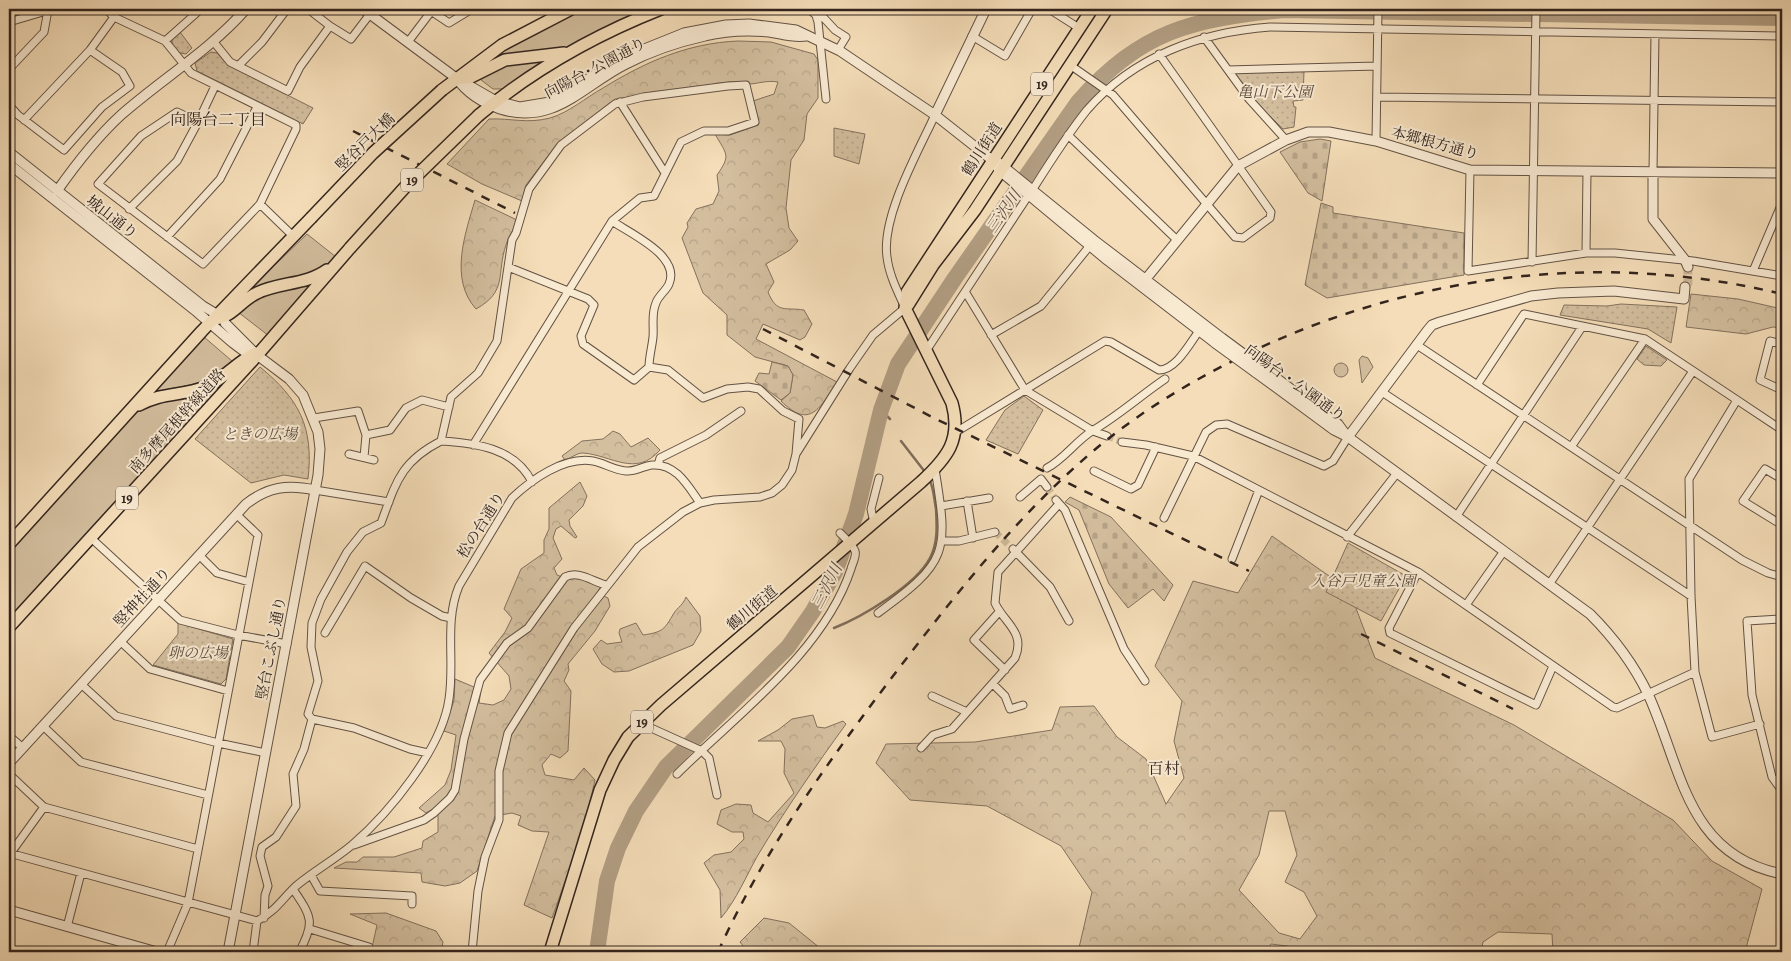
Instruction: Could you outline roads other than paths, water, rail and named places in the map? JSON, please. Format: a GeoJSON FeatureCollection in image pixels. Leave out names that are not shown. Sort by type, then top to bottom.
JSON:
{"type":"FeatureCollection","features":[{"type":"Feature","properties":{"kind":"main road"},"geometry":{"type":"LineString","coordinates":[[571,9],[502,45],[461,74],[469,78],[491,65],[505,60],[549,56],[573,50]]}},
{"type":"Feature","properties":{"kind":"main road","name":"19"},"geometry":{"type":"LineString","coordinates":[[251,353],[271,339],[407,185],[487,108],[573,50],[610,30],[661,9]]}},
{"type":"Feature","properties":{"kind":"main road","name":"鶴川街道"},"geometry":{"type":"LineString","coordinates":[[906,308],[905,298],[910,286],[1092,9]]}},
{"type":"Feature","properties":{"kind":"main road","name":"鶴川街道"},"geometry":{"type":"LineString","coordinates":[[906,308],[1002,168],[1107,9]]}},
{"type":"Feature","properties":{"kind":"main road","name":"竪谷戸大橋"},"geometry":{"type":"LineString","coordinates":[[293,236],[372,153],[461,74]]}},
{"type":"Feature","properties":{"kind":"main road"},"geometry":{"type":"LineString","coordinates":[[9,544],[213,319],[293,236]]}},
{"type":"Feature","properties":{"kind":"main road"},"geometry":{"type":"LineString","coordinates":[[213,319],[254,294],[273,286],[315,278],[337,263]]}},
{"type":"Feature","properties":{"kind":"main road"},"geometry":{"type":"LineString","coordinates":[[906,308],[952,403],[956,432]]}},
{"type":"Feature","properties":{"kind":"main road"},"geometry":{"type":"LineString","coordinates":[[127,414],[155,397],[206,387],[225,376],[251,353]]}},
{"type":"Feature","properties":{"kind":"main road","name":"南多摩尾根幹線道路"},"geometry":{"type":"LineString","coordinates":[[9,627],[91,538],[251,353]]}},
{"type":"Feature","properties":{"kind":"main road","name":"鶴川街道"},"geometry":{"type":"LineString","coordinates":[[550,952],[600,790],[614,760],[628,737],[640,723],[832,559],[852,546],[862,533],[934,471],[948,453],[956,432]]}},
{"type":"Feature","properties":{"kind":"street"},"geometry":{"type":"LineString","coordinates":[[106,9],[114,17],[165,41],[191,73],[296,125],[296,129],[260,204],[202,264],[98,184],[142,136],[177,112],[198,122]]}},
{"type":"Feature","properties":{"kind":"street"},"geometry":{"type":"LineString","coordinates":[[165,41],[201,9]]}},
{"type":"Feature","properties":{"kind":"street"},"geometry":{"type":"LineString","coordinates":[[57,191],[105,132],[213,41],[246,9]]}},
{"type":"Feature","properties":{"kind":"street"},"geometry":{"type":"LineString","coordinates":[[238,66],[262,42],[287,9]]}},
{"type":"Feature","properties":{"kind":"street"},"geometry":{"type":"LineString","coordinates":[[308,9],[351,39],[367,12],[408,42],[431,10],[449,23],[472,9]]}},
{"type":"Feature","properties":{"kind":"street"},"geometry":{"type":"LineString","coordinates":[[811,9],[817,19],[826,98]]}},
{"type":"Feature","properties":{"kind":"street"},"geometry":{"type":"LineString","coordinates":[[796,454],[873,335],[906,308],[889,269],[887,231],[897,202],[935,116],[986,9]]}},
{"type":"Feature","properties":{"kind":"street"},"geometry":{"type":"LineString","coordinates":[[972,36],[1004,56],[1032,9]]}},
{"type":"Feature","properties":{"kind":"street"},"geometry":{"type":"LineString","coordinates":[[1048,9],[1079,28]]}},
{"type":"Feature","properties":{"kind":"street"},"geometry":{"type":"LineString","coordinates":[[1376,141],[1378,9]]}},
{"type":"Feature","properties":{"kind":"street"},"geometry":{"type":"LineString","coordinates":[[1532,262],[1536,9]]}},
{"type":"Feature","properties":{"kind":"street"},"geometry":{"type":"LineString","coordinates":[[9,22],[50,10]]}},
{"type":"Feature","properties":{"kind":"street"},"geometry":{"type":"LineString","coordinates":[[9,69],[44,32],[50,10]]}},
{"type":"Feature","properties":{"kind":"street"},"geometry":{"type":"LineString","coordinates":[[817,19],[822,16],[835,30],[846,37],[838,50]]}},
{"type":"Feature","properties":{"kind":"street"},"geometry":{"type":"LineString","coordinates":[[24,120],[90,50],[114,17]]}},
{"type":"Feature","properties":{"kind":"street","name":"向陽台･公園通り"},"geometry":{"type":"LineString","coordinates":[[408,42],[445,69],[461,74],[463,88],[487,108],[513,109],[550,102],[622,58],[684,33],[726,25],[749,24],[796,30],[838,50],[935,116],[992,160]]}},
{"type":"Feature","properties":{"kind":"street"},"geometry":{"type":"LineString","coordinates":[[925,348],[966,293],[1028,190],[1104,89],[1159,54],[1204,36],[1270,27],[1378,25],[1536,33],[1782,36]]}},
{"type":"Feature","properties":{"kind":"street"},"geometry":{"type":"LineString","coordinates":[[213,41],[230,62],[288,91],[300,68],[330,26]]}},
{"type":"Feature","properties":{"kind":"street"},"geometry":{"type":"LineString","coordinates":[[1655,34],[1652,171],[1653,219],[1686,264]]}},
{"type":"Feature","properties":{"kind":"street"},"geometry":{"type":"LineString","coordinates":[[1204,36],[1249,99],[1286,140]]}},
{"type":"Feature","properties":{"kind":"street"},"geometry":{"type":"LineString","coordinates":[[9,105],[24,120],[64,150],[102,107],[130,86],[122,72],[90,50]]}},
{"type":"Feature","properties":{"kind":"street"},"geometry":{"type":"LineString","coordinates":[[1070,65],[1113,95],[1235,237],[1243,238],[1270,218],[1271,212],[1159,54]]}},
{"type":"Feature","properties":{"kind":"street"},"geometry":{"type":"LineString","coordinates":[[1228,70],[1377,66]]}},
{"type":"Feature","properties":{"kind":"street"},"geometry":{"type":"LineString","coordinates":[[129,209],[177,161],[215,86]]}},
{"type":"Feature","properties":{"kind":"street"},"geometry":{"type":"LineString","coordinates":[[441,441],[451,397],[478,373],[497,341],[512,240],[516,233],[529,189],[561,145],[620,102],[728,86],[746,86],[755,122],[728,131],[704,131],[681,142],[654,196],[640,198],[612,222],[473,445]]}},
{"type":"Feature","properties":{"kind":"street"},"geometry":{"type":"LineString","coordinates":[[1377,97],[1782,102]]}},
{"type":"Feature","properties":{"kind":"street"},"geometry":{"type":"LineString","coordinates":[[620,102],[665,173]]}},
{"type":"Feature","properties":{"kind":"street"},"geometry":{"type":"LineString","coordinates":[[167,238],[220,179],[257,107]]}},
{"type":"Feature","properties":{"kind":"street","name":"本郷根方通り"},"geometry":{"type":"LineString","coordinates":[[1145,280],[1238,166],[1286,140],[1320,131],[1376,141],[1470,170],[1782,173]]}},
{"type":"Feature","properties":{"kind":"street"},"geometry":{"type":"LineString","coordinates":[[1068,135],[1177,240]]}},
{"type":"Feature","properties":{"kind":"street","name":"城山通り"},"geometry":{"type":"LineString","coordinates":[[9,152],[165,276],[213,319]]}},
{"type":"Feature","properties":{"kind":"street","name":"向陽台・公園通り"},"geometry":{"type":"LineString","coordinates":[[992,160],[1199,331],[1219,341]]}},
{"type":"Feature","properties":{"kind":"street","name":"城山通り"},"geometry":{"type":"LineString","coordinates":[[9,164],[213,319]]}},
{"type":"Feature","properties":{"kind":"street"},"geometry":{"type":"LineString","coordinates":[[1470,170],[1468,271],[1586,253],[1615,253],[1782,276]]}},
{"type":"Feature","properties":{"kind":"street"},"geometry":{"type":"LineString","coordinates":[[1586,253],[1587,170]]}},
{"type":"Feature","properties":{"kind":"street"},"geometry":{"type":"LineString","coordinates":[[1753,271],[1782,203]]}},
{"type":"Feature","properties":{"kind":"street"},"geometry":{"type":"LineString","coordinates":[[260,204],[293,236]]}},
{"type":"Feature","properties":{"kind":"street"},"geometry":{"type":"LineString","coordinates":[[508,267],[588,299],[594,306],[581,336],[582,344],[634,380],[650,367],[653,336],[652,315],[656,301],[669,285],[670,279],[667,261],[660,253],[612,222]]}},
{"type":"Feature","properties":{"kind":"street"},"geometry":{"type":"LineString","coordinates":[[991,334],[1041,306],[1092,243]]}},
{"type":"Feature","properties":{"kind":"street","name":"向陽台・公園通り"},"geometry":{"type":"LineString","coordinates":[[1092,243],[1145,280],[1219,341],[1338,424],[1348,437],[1397,474],[1584,609],[1606,630],[1632,664],[1648,694],[1684,790],[1703,824],[1720,844],[1732,854],[1772,872],[1782,874]]}},
{"type":"Feature","properties":{"kind":"street"},"geometry":{"type":"LineString","coordinates":[[165,276],[170,284],[251,353],[295,381],[300,389]]}},
{"type":"Feature","properties":{"kind":"street"},"geometry":{"type":"LineString","coordinates":[[1164,518],[1206,432],[1216,425],[1221,424],[1324,466],[1333,461],[1348,437],[1427,331],[1445,322],[1531,296],[1558,292],[1614,291],[1684,299],[1685,287]]}},
{"type":"Feature","properties":{"kind":"street"},"geometry":{"type":"LineString","coordinates":[[966,293],[1025,390],[1093,431],[1107,436]]}},
{"type":"Feature","properties":{"kind":"street"},"geometry":{"type":"LineString","coordinates":[[1477,384],[1524,314],[1644,339],[1782,430]]}},
{"type":"Feature","properties":{"kind":"street"},"geometry":{"type":"LineString","coordinates":[[213,319],[251,353]]}},
{"type":"Feature","properties":{"kind":"street"},"geometry":{"type":"LineString","coordinates":[[1456,517],[1582,327]]}},
{"type":"Feature","properties":{"kind":"street"},"geometry":{"type":"LineString","coordinates":[[956,432],[1106,341],[1111,342],[1159,370],[1167,369],[1199,331]]}},
{"type":"Feature","properties":{"kind":"street"},"geometry":{"type":"LineString","coordinates":[[1571,447],[1644,339]]}},
{"type":"Feature","properties":{"kind":"street"},"geometry":{"type":"LineString","coordinates":[[1782,344],[1770,341],[1760,380],[1782,390]]}},
{"type":"Feature","properties":{"kind":"street"},"geometry":{"type":"LineString","coordinates":[[1417,345],[1742,560],[1768,573],[1782,577]]}},
{"type":"Feature","properties":{"kind":"street","name":"竪台こぶし通り"},"geometry":{"type":"LineString","coordinates":[[228,952],[320,466],[320,449],[314,418],[300,389],[270,364],[251,353]]}},
{"type":"Feature","properties":{"kind":"street"},"geometry":{"type":"LineString","coordinates":[[472,952],[478,891],[485,857],[499,820],[499,771],[508,733],[570,634],[606,584],[638,547],[683,512],[700,503],[714,500],[755,498],[772,493],[788,478],[796,454],[799,419],[783,411],[759,388],[727,389],[703,398],[668,370],[650,367]]}},
{"type":"Feature","properties":{"kind":"street"},"geometry":{"type":"LineString","coordinates":[[1550,583],[1693,371]]}},
{"type":"Feature","properties":{"kind":"street"},"geometry":{"type":"LineString","coordinates":[[1047,468],[1055,464],[1093,431],[1114,418],[1132,401],[1165,379]]}},
{"type":"Feature","properties":{"kind":"street"},"geometry":{"type":"LineString","coordinates":[[1382,392],[1586,529],[1690,596]]}},
{"type":"Feature","properties":{"kind":"street"},"geometry":{"type":"LineString","coordinates":[[366,435],[390,430],[406,408],[422,400],[449,407]]}},
{"type":"Feature","properties":{"kind":"street"},"geometry":{"type":"LineString","coordinates":[[1737,400],[1689,479],[1690,596],[1695,672],[1712,737],[1760,724]]}},
{"type":"Feature","properties":{"kind":"street"},"geometry":{"type":"LineString","coordinates":[[314,418],[358,411],[366,435],[364,457]]}},
{"type":"Feature","properties":{"kind":"street"},"geometry":{"type":"LineString","coordinates":[[700,503],[682,478],[670,468],[658,465],[660,458],[706,435],[741,411]]}},
{"type":"Feature","properties":{"kind":"street"},"geometry":{"type":"LineString","coordinates":[[428,753],[410,749],[354,728],[312,719],[308,714],[318,681],[311,647],[312,623],[321,599],[347,552],[363,532],[381,523],[395,483],[411,461],[441,441],[473,445],[514,458],[526,470],[532,482]]}},
{"type":"Feature","properties":{"kind":"street"},"geometry":{"type":"LineString","coordinates":[[1122,442],[1156,447],[1193,456],[1418,572],[1613,707],[1617,708],[1695,672]]}},
{"type":"Feature","properties":{"kind":"street"},"geometry":{"type":"LineString","coordinates":[[1094,471],[1131,489],[1138,485],[1156,447]]}},
{"type":"Feature","properties":{"kind":"street"},"geometry":{"type":"LineString","coordinates":[[349,454],[374,460]]}},
{"type":"Feature","properties":{"kind":"street","name":"松の台通り"},"geometry":{"type":"LineString","coordinates":[[261,919],[282,903],[293,889],[310,875],[351,846],[405,788],[428,753],[449,700],[450,618],[454,600],[459,586],[512,498],[532,482],[560,466],[576,461],[593,461],[629,471],[658,465]]}},
{"type":"Feature","properties":{"kind":"street"},"geometry":{"type":"LineString","coordinates":[[1782,479],[1765,469],[1743,501],[1782,525]]}},
{"type":"Feature","properties":{"kind":"street"},"geometry":{"type":"LineString","coordinates":[[878,613],[934,565],[942,542],[941,506],[934,471]]}},
{"type":"Feature","properties":{"kind":"street"},"geometry":{"type":"LineString","coordinates":[[1348,537],[1397,474]]}},
{"type":"Feature","properties":{"kind":"street"},"geometry":{"type":"LineString","coordinates":[[874,523],[871,509],[879,478]]}},
{"type":"Feature","properties":{"kind":"street"},"geometry":{"type":"LineString","coordinates":[[1020,497],[1041,478],[1047,487]]}},
{"type":"Feature","properties":{"kind":"street","name":"竪神社通り"},"geometry":{"type":"LineString","coordinates":[[9,763],[236,514],[258,495],[269,489],[298,487],[315,490]]}},
{"type":"Feature","properties":{"kind":"street"},"geometry":{"type":"LineString","coordinates":[[315,490],[389,502]]}},
{"type":"Feature","properties":{"kind":"street"},"geometry":{"type":"LineString","coordinates":[[1232,559],[1258,490]]}},
{"type":"Feature","properties":{"kind":"street"},"geometry":{"type":"LineString","coordinates":[[941,506],[989,498]]}},
{"type":"Feature","properties":{"kind":"street"},"geometry":{"type":"LineString","coordinates":[[968,501],[973,538]]}},
{"type":"Feature","properties":{"kind":"street"},"geometry":{"type":"LineString","coordinates":[[921,748],[933,735],[952,729],[1015,658],[1019,648],[1011,623],[999,612],[995,603],[998,572],[1014,550],[1058,502],[1065,510],[1124,649],[1145,681]]}},
{"type":"Feature","properties":{"kind":"street"},"geometry":{"type":"LineString","coordinates":[[167,952],[188,903],[258,535],[236,514]]}},
{"type":"Feature","properties":{"kind":"street"},"geometry":{"type":"LineString","coordinates":[[942,542],[973,538],[995,532]]}},
{"type":"Feature","properties":{"kind":"street"},"geometry":{"type":"LineString","coordinates":[[677,774],[700,749],[784,672],[824,620],[848,576],[856,555],[852,546],[841,534]]}},
{"type":"Feature","properties":{"kind":"street"},"geometry":{"type":"LineString","coordinates":[[91,538],[180,620],[238,636],[286,644]]}},
{"type":"Feature","properties":{"kind":"street"},"geometry":{"type":"LineString","coordinates":[[1014,550],[1050,587],[1069,621]]}},
{"type":"Feature","properties":{"kind":"street"},"geometry":{"type":"LineString","coordinates":[[1466,605],[1504,551]]}},
{"type":"Feature","properties":{"kind":"street"},"geometry":{"type":"LineString","coordinates":[[199,555],[217,573],[249,582]]}},
{"type":"Feature","properties":{"kind":"street"},"geometry":{"type":"LineString","coordinates":[[325,633],[365,566],[411,598],[442,616],[450,618]]}},
{"type":"Feature","properties":{"kind":"street"},"geometry":{"type":"LineString","coordinates":[[1418,572],[1389,628],[1390,633],[1536,704],[1553,666]]}},
{"type":"Feature","properties":{"kind":"street"},"geometry":{"type":"LineString","coordinates":[[351,846],[424,820],[444,804],[455,790],[464,739],[480,680],[499,653],[507,643],[528,628],[565,577],[571,574],[578,574],[606,584]]}},
{"type":"Feature","properties":{"kind":"street"},"geometry":{"type":"LineString","coordinates":[[999,612],[974,640],[1005,670]]}},
{"type":"Feature","properties":{"kind":"street"},"geometry":{"type":"LineString","coordinates":[[1782,619],[1747,621],[1752,695],[1772,777],[1782,791]]}},
{"type":"Feature","properties":{"kind":"street"},"geometry":{"type":"LineString","coordinates":[[120,641],[150,669],[228,690]]}},
{"type":"Feature","properties":{"kind":"street"},"geometry":{"type":"LineString","coordinates":[[81,684],[116,716],[218,743],[266,752]]}},
{"type":"Feature","properties":{"kind":"street"},"geometry":{"type":"LineString","coordinates":[[993,684],[1005,696],[1010,709],[1023,705]]}},
{"type":"Feature","properties":{"kind":"street"},"geometry":{"type":"LineString","coordinates":[[932,696],[967,712]]}},
{"type":"Feature","properties":{"kind":"street"},"geometry":{"type":"LineString","coordinates":[[253,952],[268,886],[260,856],[262,847],[276,837],[296,806],[293,774],[304,749],[312,719]]}},
{"type":"Feature","properties":{"kind":"street"},"geometry":{"type":"LineString","coordinates":[[640,723],[700,749],[709,758],[717,795]]}},
{"type":"Feature","properties":{"kind":"street"},"geometry":{"type":"LineString","coordinates":[[42,726],[81,762],[208,796]]}},
{"type":"Feature","properties":{"kind":"street"},"geometry":{"type":"LineString","coordinates":[[9,736],[22,748]]}},
{"type":"Feature","properties":{"kind":"street"},"geometry":{"type":"LineString","coordinates":[[9,774],[44,808],[198,849]]}},
{"type":"Feature","properties":{"kind":"street"},"geometry":{"type":"LineString","coordinates":[[44,808],[9,853],[188,903],[235,915],[261,919]]}},
{"type":"Feature","properties":{"kind":"street"},"geometry":{"type":"LineString","coordinates":[[67,927],[81,873]]}},
{"type":"Feature","properties":{"kind":"street"},"geometry":{"type":"LineString","coordinates":[[310,875],[320,891],[412,896],[412,904]]}},
{"type":"Feature","properties":{"kind":"street"},"geometry":{"type":"LineString","coordinates":[[293,889],[310,915],[310,929],[299,952]]}},
{"type":"Feature","properties":{"kind":"street"},"geometry":{"type":"LineString","coordinates":[[9,910],[157,952]]}},
{"type":"Feature","properties":{"kind":"street"},"geometry":{"type":"LineString","coordinates":[[310,929],[369,947]]}},
{"type":"Feature","properties":{"kind":"waterway","name":"三沢川"},"geometry":{"type":"LineString","coordinates":[[597,952],[607,881],[618,848],[636,811],[666,767],[788,647],[813,611],[835,572],[856,514],[881,410],[898,364],[955,278],[1078,102],[1101,78],[1124,59],[1170,32],[1195,24],[1222,18],[1284,10],[1782,18]]}},
{"type":"Feature","properties":{"kind":"waterway"},"geometry":{"type":"LineString","coordinates":[[881,410],[890,419]]}},
{"type":"Feature","properties":{"kind":"waterway"},"geometry":{"type":"LineString","coordinates":[[901,441],[925,472]]}},
{"type":"Feature","properties":{"kind":"waterway"},"geometry":{"type":"LineString","coordinates":[[834,628],[873,608],[901,589],[913,579],[930,558],[936,540],[937,522],[934,494],[929,479]]}},
{"type":"Feature","properties":{"kind":"tunnel"},"geometry":{"type":"LineString","coordinates":[[1685,287],[1688,283],[1688,267]]}},
{"type":"Feature","properties":{"kind":"tunnel"},"geometry":{"type":"LineString","coordinates":[[1107,436],[1122,442]]}},
{"type":"Feature","properties":{"kind":"tunnel"},"geometry":{"type":"LineString","coordinates":[[1047,487],[1056,500]]}},
{"type":"Feature","properties":{"kind":"tunnel"},"geometry":{"type":"LineString","coordinates":[[995,532],[1012,548]]}},
{"type":"Feature","properties":{"kind":"railway"},"geometry":{"type":"LineString","coordinates":[[353,131],[515,213]]}},
{"type":"Feature","properties":{"kind":"railway"},"geometry":{"type":"LineString","coordinates":[[718,952],[755,879],[798,809],[820,775],[916,646],[989,556],[1042,499],[1098,447],[1154,406],[1214,371],[1255,350],[1318,324],[1382,303],[1448,287],[1514,277],[1581,273],[1648,274],[1715,281],[1782,294]]}},
{"type":"Feature","properties":{"kind":"railway"},"geometry":{"type":"LineString","coordinates":[[763,329],[932,417],[1249,571]]}},
{"type":"Feature","properties":{"kind":"railway"},"geometry":{"type":"LineString","coordinates":[[1361,634],[1513,709]]}},
{"type":"Feature","properties":{"kind":"district","name":"向陽台二丁目"},"geometry":{"type":"Point","coordinates":[218,119]}},
{"type":"Feature","properties":{"kind":"district","name":"百村"},"geometry":{"type":"Point","coordinates":[1164,768]}},
{"type":"Feature","properties":{"kind":"park label","name":"亀山下公園"},"geometry":{"type":"Point","coordinates":[1275,92]}},
{"type":"Feature","properties":{"kind":"park label","name":"ときの広場"},"geometry":{"type":"Point","coordinates":[260,434]}},
{"type":"Feature","properties":{"kind":"park label","name":"入谷戸児童公園"},"geometry":{"type":"Point","coordinates":[1363,581]}},
{"type":"Feature","properties":{"kind":"park label","name":"卵の広場"},"geometry":{"type":"Point","coordinates":[198,653]}}]}
